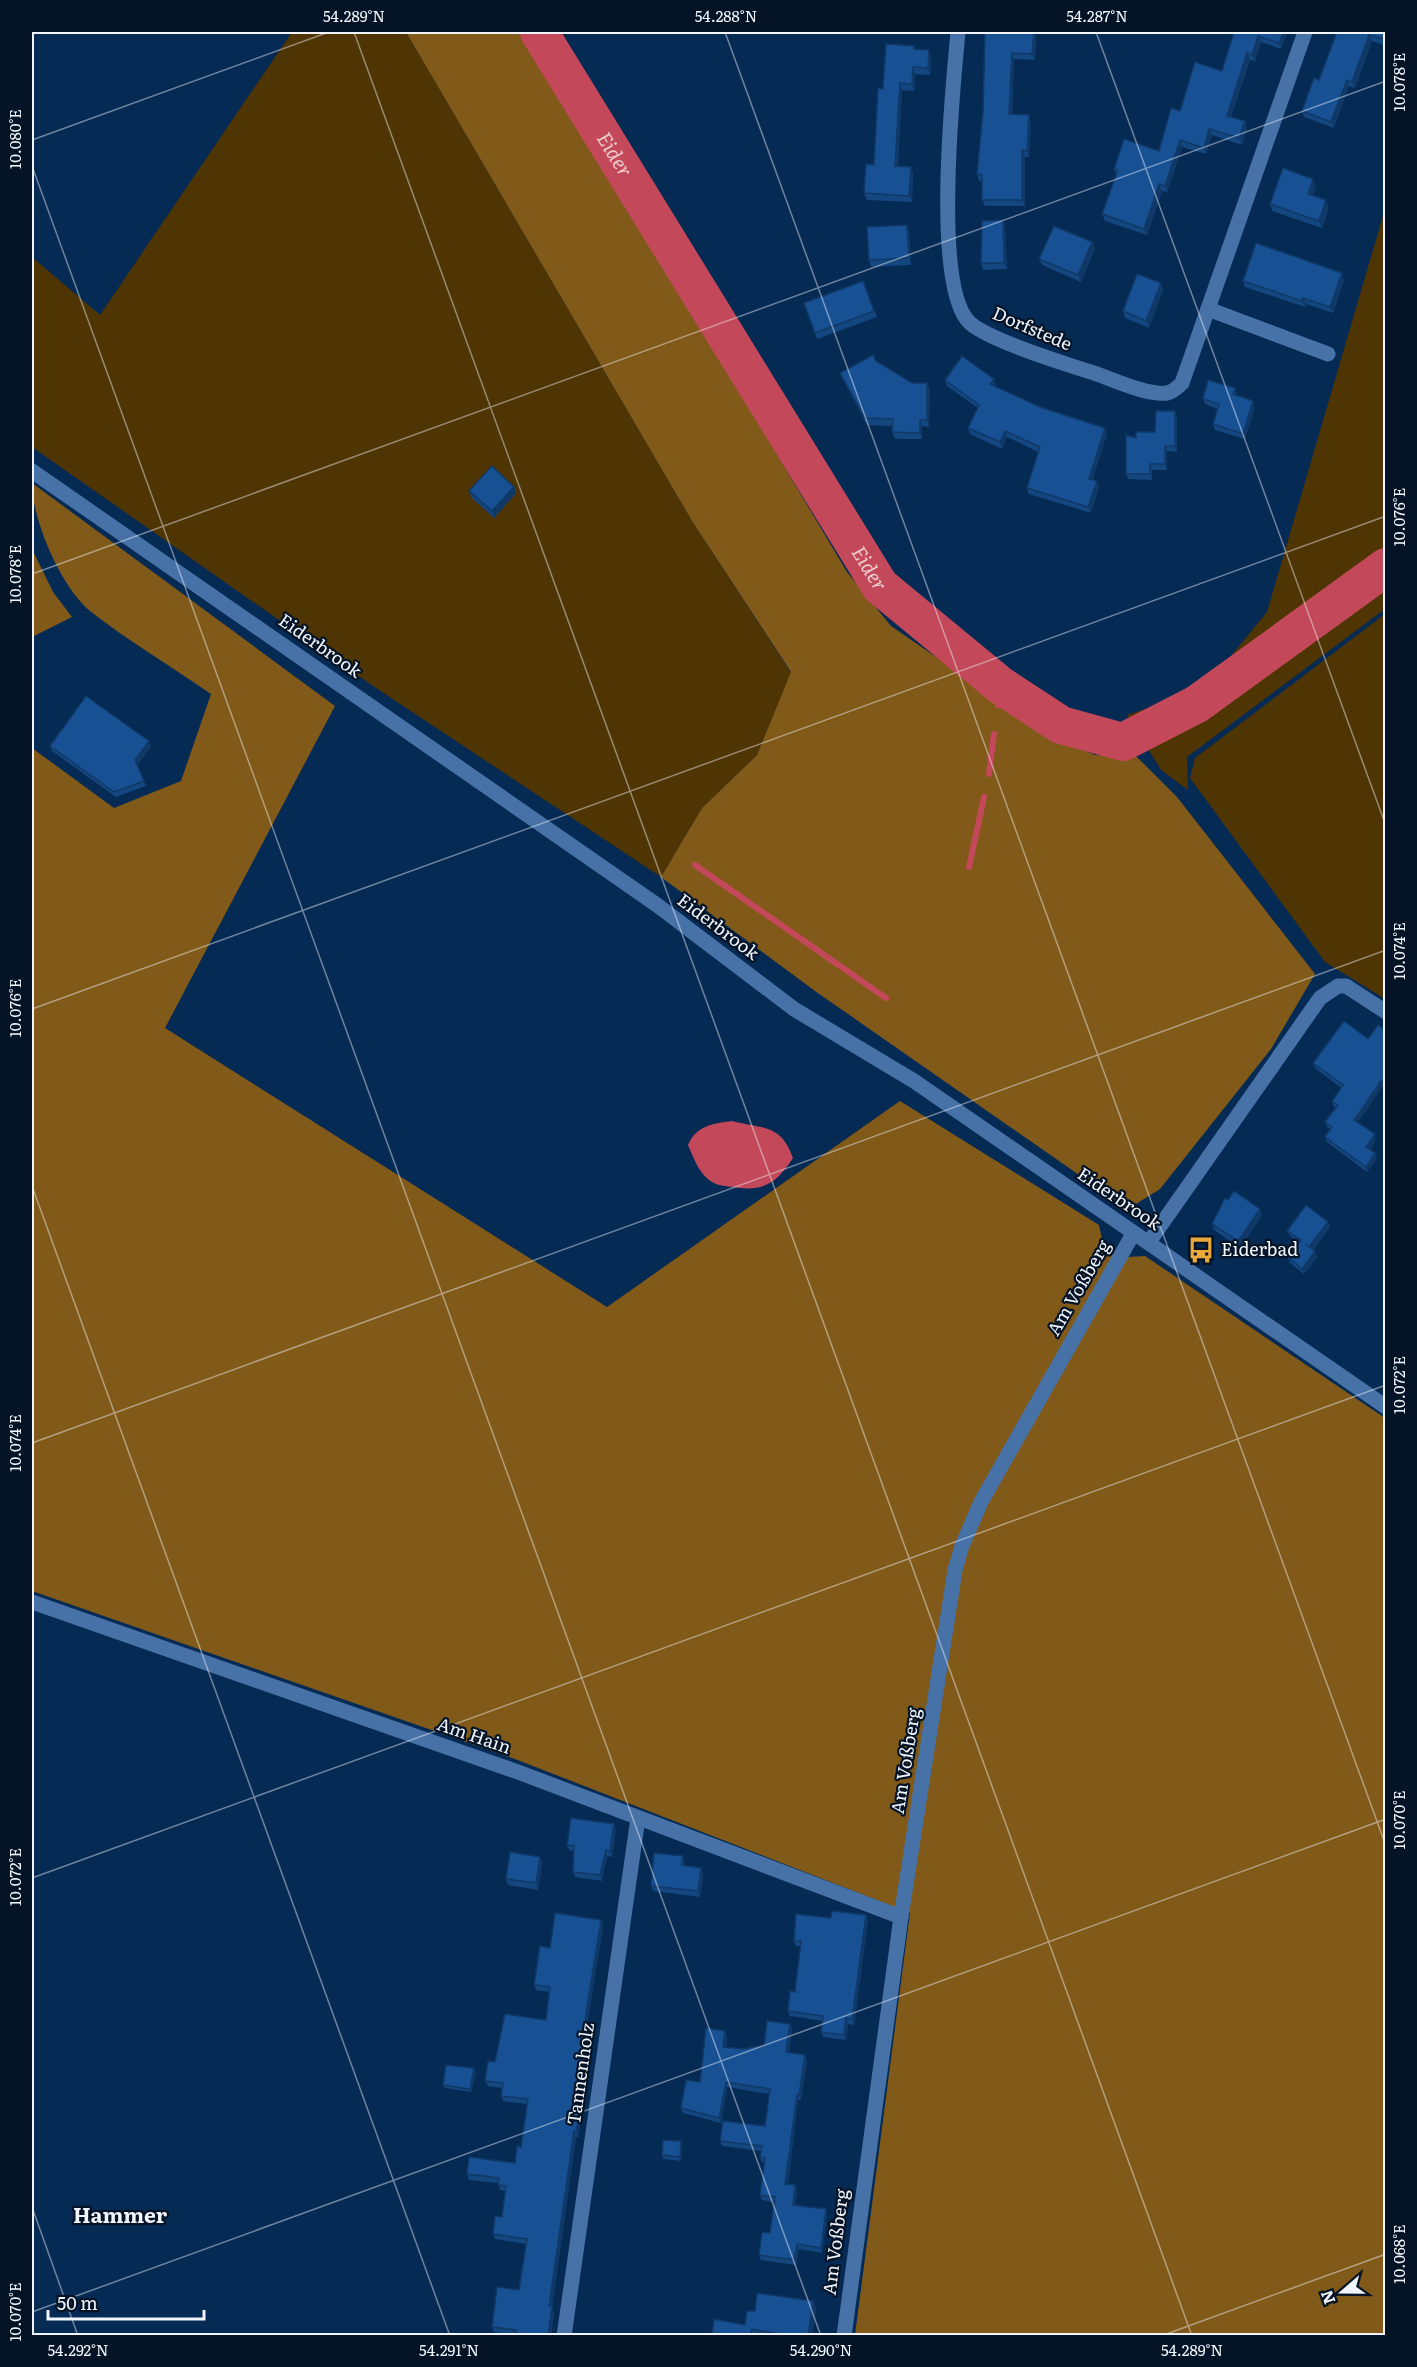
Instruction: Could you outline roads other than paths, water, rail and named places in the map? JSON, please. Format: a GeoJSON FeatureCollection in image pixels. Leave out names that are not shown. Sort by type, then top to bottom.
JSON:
{"type":"FeatureCollection","features":[{"type":"Feature","properties":{"kind":"street","name":"Dorfstede"},"geometry":{"type":"LineString","coordinates":[[958,32],[951,99],[948,189],[956,291],[962,312],[971,324],[994,336],[1074,367],[1150,391],[1167,393],[1182,383],[1305,32]]}},
{"type":"Feature","properties":{"kind":"street"},"geometry":{"type":"LineString","coordinates":[[1208,309],[1328,354]]}},
{"type":"Feature","properties":{"kind":"street","name":"Eiderbrook"},"geometry":{"type":"LineString","coordinates":[[32,471],[647,898],[794,1009],[914,1081],[1386,1407]]}},
{"type":"Feature","properties":{"kind":"street"},"geometry":{"type":"LineString","coordinates":[[1149,1242],[1320,998],[1338,986],[1346,986],[1386,1012]]}},
{"type":"Feature","properties":{"kind":"street","name":"Am Voßberg"},"geometry":{"type":"LineString","coordinates":[[844,2336],[901,1917],[928,1758],[950,1592],[962,1546],[1010,1447],[1133,1234]]}},
{"type":"Feature","properties":{"kind":"street","name":"Am Hain"},"geometry":{"type":"LineString","coordinates":[[32,1602],[518,1772],[901,1917]]}},
{"type":"Feature","properties":{"kind":"street","name":"Tannenholz"},"geometry":{"type":"LineString","coordinates":[[564,2336],[638,1818]]}},
{"type":"Feature","properties":{"kind":"waterway","name":"Eider"},"geometry":{"type":"LineString","coordinates":[[539,32],[880,586],[1000,685],[1061,725],[1123,742],[1197,704],[1386,567]]}},
{"type":"Feature","properties":{"kind":"waterway"},"geometry":{"type":"LineString","coordinates":[[998,705],[1000,685]]}},
{"type":"Feature","properties":{"kind":"waterway"},"geometry":{"type":"LineString","coordinates":[[989,774],[994,734]]}},
{"type":"Feature","properties":{"kind":"waterway"},"geometry":{"type":"LineString","coordinates":[[969,867],[984,797]]}},
{"type":"Feature","properties":{"kind":"waterway"},"geometry":{"type":"LineString","coordinates":[[695,865],[886,998]]}},
{"type":"Feature","properties":{"kind":"place","name":"Eiderbad"},"geometry":{"type":"Point","coordinates":[1201,1250]}},
{"type":"Feature","properties":{"kind":"district","name":"Hammer"},"geometry":{"type":"Point","coordinates":[120,2216]}}]}
